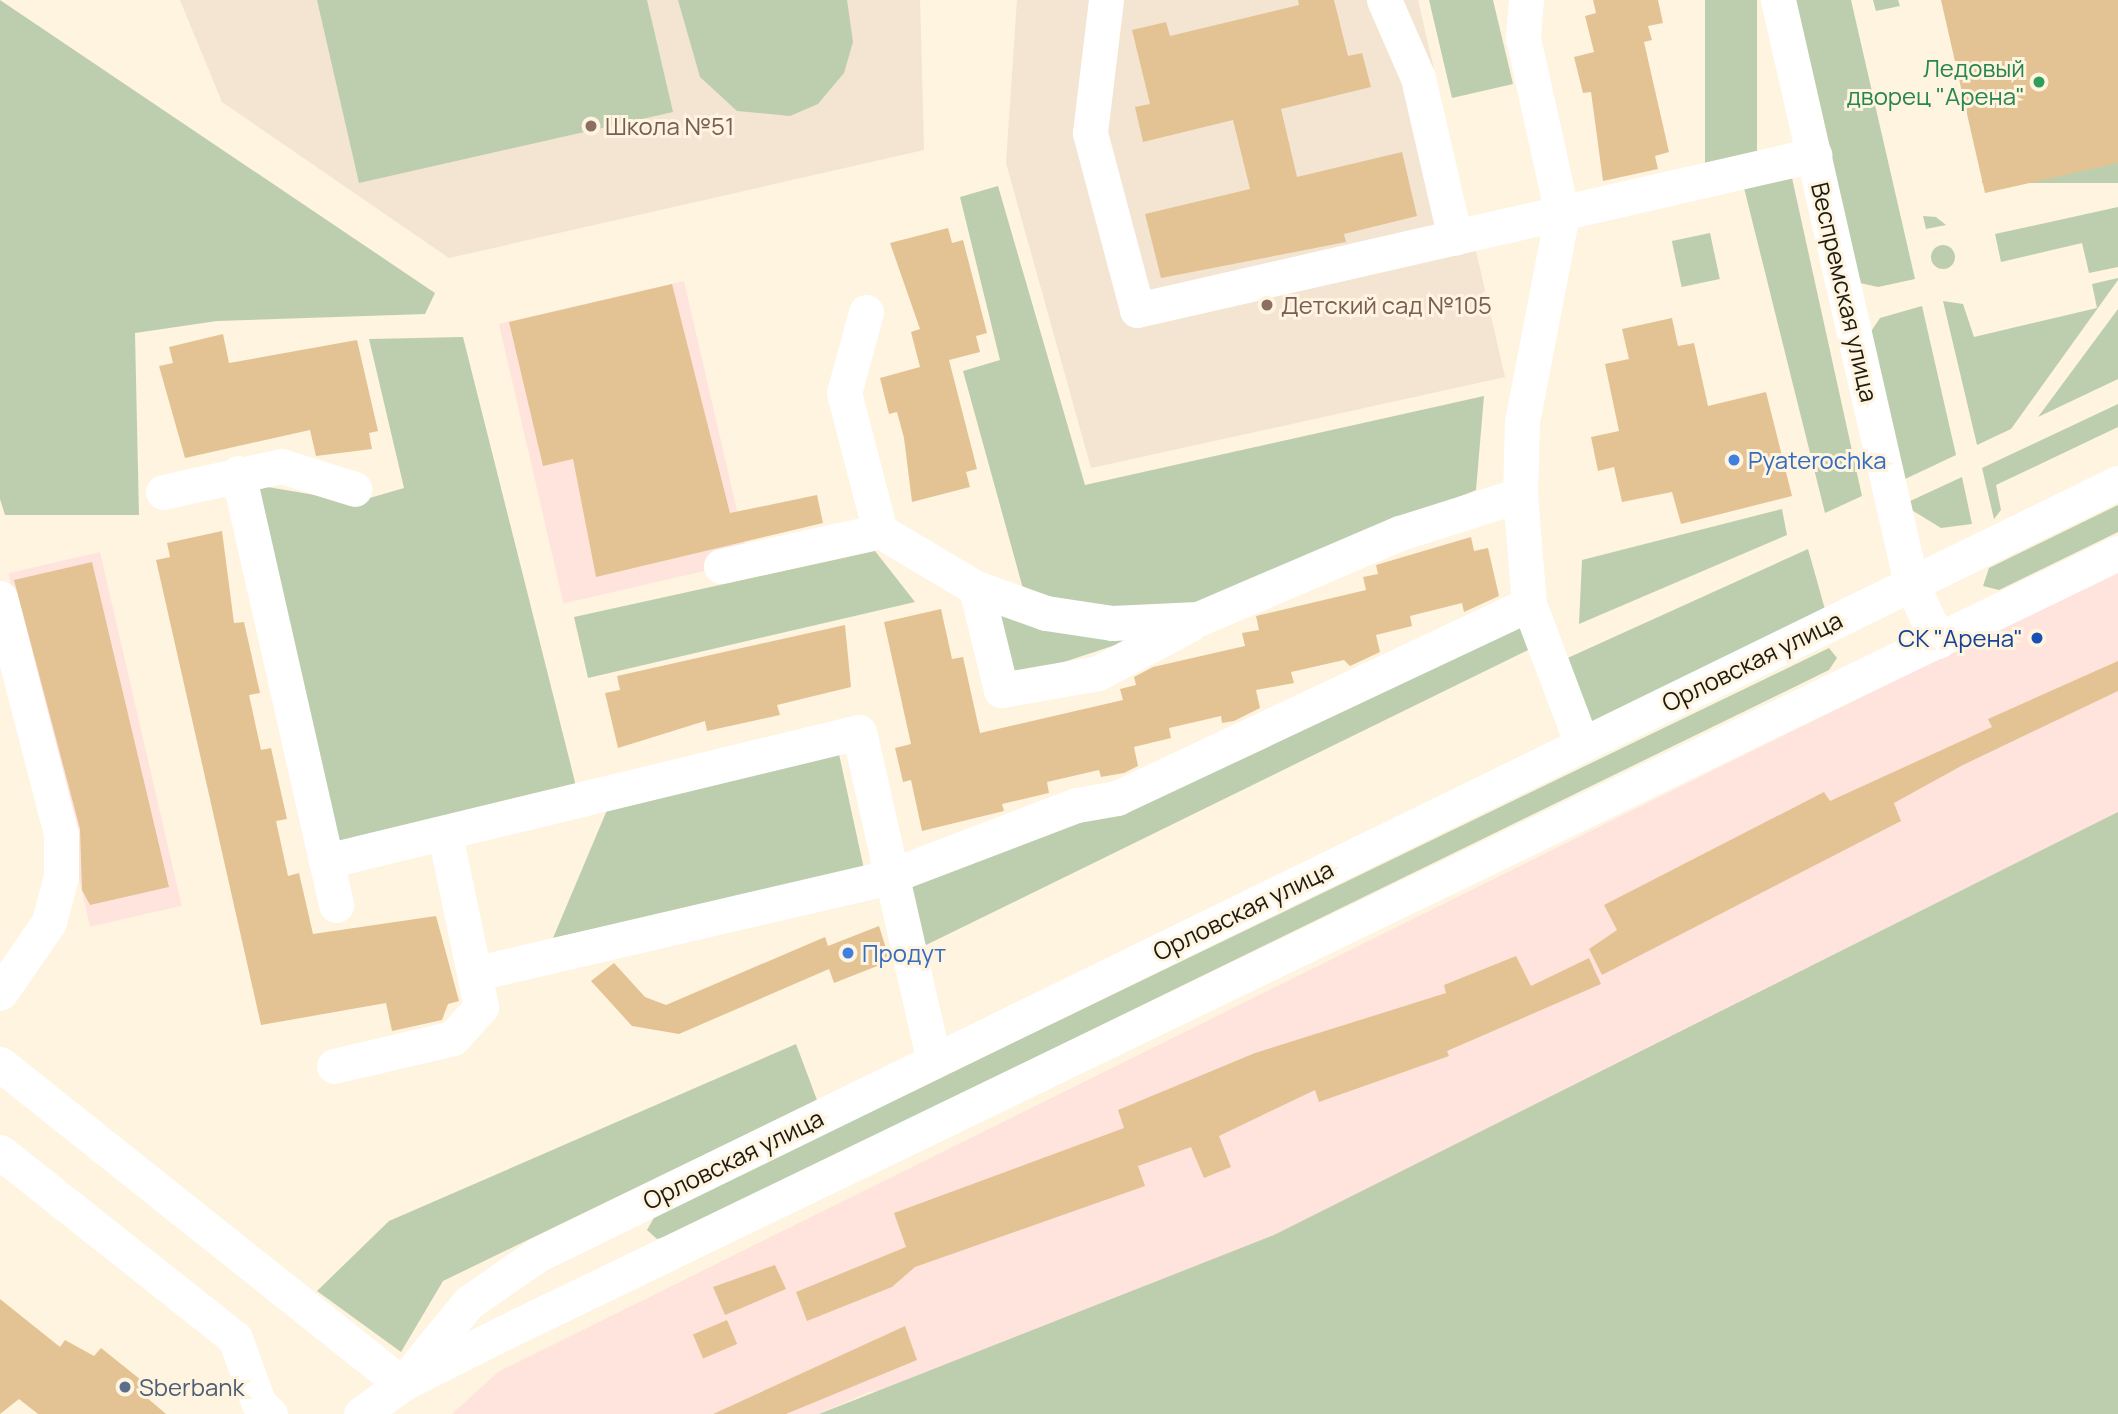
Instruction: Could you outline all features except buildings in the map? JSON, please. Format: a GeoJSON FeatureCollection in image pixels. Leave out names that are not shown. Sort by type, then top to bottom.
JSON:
{"type":"FeatureCollection","features":[{"type":"Feature","properties":{"kind":"street"},"geometry":{"type":"LineString","coordinates":[[1106,0],[1090,133],[1137,310],[1814,155]]}},
{"type":"Feature","properties":{"kind":"street"},"geometry":{"type":"LineString","coordinates":[[1384,0],[1418,78],[1455,238]]}},
{"type":"Feature","properties":{"kind":"street"},"geometry":{"type":"LineString","coordinates":[[1526,0],[1524,38],[1562,214],[1522,422],[1520,495],[1529,604],[1582,744]]}},
{"type":"Feature","properties":{"kind":"street","name":"Веспремская улица"},"geometry":{"type":"LineString","coordinates":[[1778,0],[1911,583],[1938,641]]}},
{"type":"Feature","properties":{"kind":"street"},"geometry":{"type":"LineString","coordinates":[[866,312],[844,393],[880,531]]}},
{"type":"Feature","properties":{"kind":"street"},"geometry":{"type":"LineString","coordinates":[[163,492],[238,473],[281,466],[355,489]]}},
{"type":"Feature","properties":{"kind":"street"},"geometry":{"type":"LineString","coordinates":[[238,473],[336,905]]}},
{"type":"Feature","properties":{"kind":"street","name":"Орловская улица"},"geometry":{"type":"LineString","coordinates":[[402,1384],[468,1303],[537,1255],[2118,483]]}},
{"type":"Feature","properties":{"kind":"street"},"geometry":{"type":"LineString","coordinates":[[976,588],[1001,690],[1098,674],[1198,619],[1400,534],[1520,495]]}},
{"type":"Feature","properties":{"kind":"street"},"geometry":{"type":"LineString","coordinates":[[721,566],[880,531],[976,588],[1046,613],[1112,623],[1198,619]]}},
{"type":"Feature","properties":{"kind":"street","name":"Орловская улица"},"geometry":{"type":"LineString","coordinates":[[361,1414],[402,1384],[2118,553]]}},
{"type":"Feature","properties":{"kind":"street"},"geometry":{"type":"LineString","coordinates":[[0,598],[61,834],[61,876],[49,922],[0,993]]}},
{"type":"Feature","properties":{"kind":"street"},"geometry":{"type":"LineString","coordinates":[[477,973],[888,877],[1077,805],[1117,798],[1529,604]]}},
{"type":"Feature","properties":{"kind":"street"},"geometry":{"type":"LineString","coordinates":[[326,861],[859,732],[888,877],[934,1061]]}},
{"type":"Feature","properties":{"kind":"street"},"geometry":{"type":"LineString","coordinates":[[334,1066],[453,1038],[481,1007],[477,973],[445,834]]}},
{"type":"Feature","properties":{"kind":"street"},"geometry":{"type":"LineString","coordinates":[[0,1064],[402,1384]]}},
{"type":"Feature","properties":{"kind":"street"},"geometry":{"type":"LineString","coordinates":[[0,1152],[235,1338],[258,1402],[270,1414]]}},
{"type":"Feature","properties":{"kind":"shaded area","name":"Школа №51"},"geometry":{"type":"Polygon","coordinates":[[[180,0],[920,0],[924,150],[449,258],[222,102],[180,0]]]}},
{"type":"Feature","properties":{"kind":"shaded area","name":"Детский сад №105"},"geometry":{"type":"Polygon","coordinates":[[[1017,0],[1418,0],[1505,377],[1091,468],[1006,163],[1017,0]]]}},
{"type":"Feature","properties":{"kind":"shaded area"},"geometry":{"type":"Polygon","coordinates":[[[684,281],[749,561],[563,603],[499,324],[684,281]]]}},
{"type":"Feature","properties":{"kind":"shaded area"},"geometry":{"type":"Polygon","coordinates":[[[100,552],[182,906],[90,927],[8,573],[100,552]]]}},
{"type":"Feature","properties":{"kind":"shaded area"},"geometry":{"type":"Polygon","coordinates":[[[2118,570],[2118,837],[1148,1362],[869,1392],[819,1414],[452,1414],[498,1372],[2118,570]]]}},
{"type":"Feature","properties":{"kind":"green space"},"geometry":{"type":"Polygon","coordinates":[[[0,0],[435,293],[425,314],[217,321],[135,333],[139,515],[5,515],[0,499],[0,0]]]}},
{"type":"Feature","properties":{"kind":"green space"},"geometry":{"type":"Polygon","coordinates":[[[317,0],[647,0],[673,112],[359,183],[317,0]]]}},
{"type":"Feature","properties":{"kind":"green space"},"geometry":{"type":"Polygon","coordinates":[[[678,0],[847,0],[853,42],[844,73],[818,104],[790,116],[737,111],[700,77],[678,0]]]}},
{"type":"Feature","properties":{"kind":"green space"},"geometry":{"type":"Polygon","coordinates":[[[1429,0],[1493,0],[1513,84],[1452,98],[1429,0]]]}},
{"type":"Feature","properties":{"kind":"green space"},"geometry":{"type":"Polygon","coordinates":[[[1705,0],[1757,0],[1757,163],[1705,163],[1705,0]]]}},
{"type":"Feature","properties":{"kind":"green space"},"geometry":{"type":"Polygon","coordinates":[[[1795,0],[1851,0],[1915,279],[1878,287],[1860,283],[1795,0]]]}},
{"type":"Feature","properties":{"kind":"green space"},"geometry":{"type":"Polygon","coordinates":[[[1873,0],[1898,0],[1900,6],[1876,11],[1873,0]]]}},
{"type":"Feature","properties":{"kind":"green space"},"geometry":{"type":"Polygon","coordinates":[[[1982,163],[2118,163],[2118,183],[1982,183],[1982,163]]]}},
{"type":"Feature","properties":{"kind":"green space"},"geometry":{"type":"Polygon","coordinates":[[[1792,178],[1862,496],[1825,513],[1744,188],[1792,178]]]}},
{"type":"Feature","properties":{"kind":"green space"},"geometry":{"type":"Polygon","coordinates":[[[998,186],[1085,485],[1484,396],[1476,490],[1194,604],[1121,611],[1025,596],[963,371],[1000,360],[960,197],[998,186]]]}},
{"type":"Feature","properties":{"kind":"green space"},"geometry":{"type":"Polygon","coordinates":[[[2118,207],[2118,267],[2089,273],[2082,243],[2001,262],[1995,234],[2118,207]]]}},
{"type":"Feature","properties":{"kind":"green space"},"geometry":{"type":"Polygon","coordinates":[[[1923,216],[1936,217],[1946,225],[1926,229],[1923,216]]]}},
{"type":"Feature","properties":{"kind":"green space"},"geometry":{"type":"Polygon","coordinates":[[[1710,233],[1720,279],[1682,287],[1672,241],[1710,233]]]}},
{"type":"Feature","properties":{"kind":"green space"},"geometry":{"type":"Polygon","coordinates":[[[1943,245],[1952,248],[1955,257],[1952,266],[1943,269],[1934,266],[1931,257],[1934,248],[1943,245]]]}},
{"type":"Feature","properties":{"kind":"green space"},"geometry":{"type":"Polygon","coordinates":[[[2118,280],[2011,429],[1977,445],[1943,301],[1963,304],[1974,337],[2097,308],[2092,284],[2118,280]]]}},
{"type":"Feature","properties":{"kind":"green space"},"geometry":{"type":"Polygon","coordinates":[[[1922,306],[1956,455],[1903,480],[1870,333],[1880,318],[1922,306]]]}},
{"type":"Feature","properties":{"kind":"green space"},"geometry":{"type":"Polygon","coordinates":[[[2118,309],[2118,379],[2038,417],[2118,309]]]}},
{"type":"Feature","properties":{"kind":"green space"},"geometry":{"type":"Polygon","coordinates":[[[463,337],[577,790],[337,852],[256,485],[356,502],[404,488],[369,339],[463,337]]]}},
{"type":"Feature","properties":{"kind":"green space"},"geometry":{"type":"Polygon","coordinates":[[[2118,404],[2118,427],[1996,485],[2001,510],[1994,519],[1982,468],[2118,404]]]}},
{"type":"Feature","properties":{"kind":"green space"},"geometry":{"type":"Polygon","coordinates":[[[1962,477],[1972,524],[1941,528],[1910,509],[1908,502],[1962,477]]]}},
{"type":"Feature","properties":{"kind":"green space"},"geometry":{"type":"Polygon","coordinates":[[[2118,505],[2118,532],[1999,590],[1983,586],[1989,568],[2118,505]]]}},
{"type":"Feature","properties":{"kind":"green space"},"geometry":{"type":"Polygon","coordinates":[[[1782,509],[1787,535],[1579,624],[1582,560],[1782,509]]]}},
{"type":"Feature","properties":{"kind":"green space"},"geometry":{"type":"Polygon","coordinates":[[[1808,549],[1826,613],[1587,729],[1561,661],[1808,549]]]}},
{"type":"Feature","properties":{"kind":"green space"},"geometry":{"type":"Polygon","coordinates":[[[875,551],[915,602],[588,678],[574,617],[875,551]]]}},
{"type":"Feature","properties":{"kind":"green space"},"geometry":{"type":"Polygon","coordinates":[[[989,603],[1158,631],[1009,680],[989,603]]]}},
{"type":"Feature","properties":{"kind":"green space"},"geometry":{"type":"Polygon","coordinates":[[[1520,621],[1530,649],[924,946],[903,886],[1520,621]]]}},
{"type":"Feature","properties":{"kind":"green space"},"geometry":{"type":"Polygon","coordinates":[[[1829,648],[1837,658],[1829,670],[669,1236],[657,1239],[647,1230],[655,1216],[1829,648]]]}},
{"type":"Feature","properties":{"kind":"green space"},"geometry":{"type":"Polygon","coordinates":[[[839,754],[864,869],[553,938],[610,803],[839,754]]]}},
{"type":"Feature","properties":{"kind":"green space"},"geometry":{"type":"Polygon","coordinates":[[[2118,812],[2118,1414],[819,1414],[1274,1235],[2118,812]]]}},
{"type":"Feature","properties":{"kind":"green space"},"geometry":{"type":"Polygon","coordinates":[[[796,1044],[817,1100],[443,1281],[401,1352],[317,1291],[389,1221],[796,1044]]]}},
{"type":"Feature","properties":{"kind":"place","name":"Ледовый дворец \"Арена\""},"geometry":{"type":"Point","coordinates":[2039,82]}},
{"type":"Feature","properties":{"kind":"place","name":"Школа №51"},"geometry":{"type":"Point","coordinates":[591,126]}},
{"type":"Feature","properties":{"kind":"place","name":"Детский сад №105"},"geometry":{"type":"Point","coordinates":[1267,305]}},
{"type":"Feature","properties":{"kind":"place","name":"Pyaterochka"},"geometry":{"type":"Point","coordinates":[1734,460]}},
{"type":"Feature","properties":{"kind":"place","name":"СК \"Арена\""},"geometry":{"type":"Point","coordinates":[2037,638]}},
{"type":"Feature","properties":{"kind":"place","name":"Продут"},"geometry":{"type":"Point","coordinates":[848,953]}},
{"type":"Feature","properties":{"kind":"place","name":"Sberbank"},"geometry":{"type":"Point","coordinates":[125,1387]}}]}
